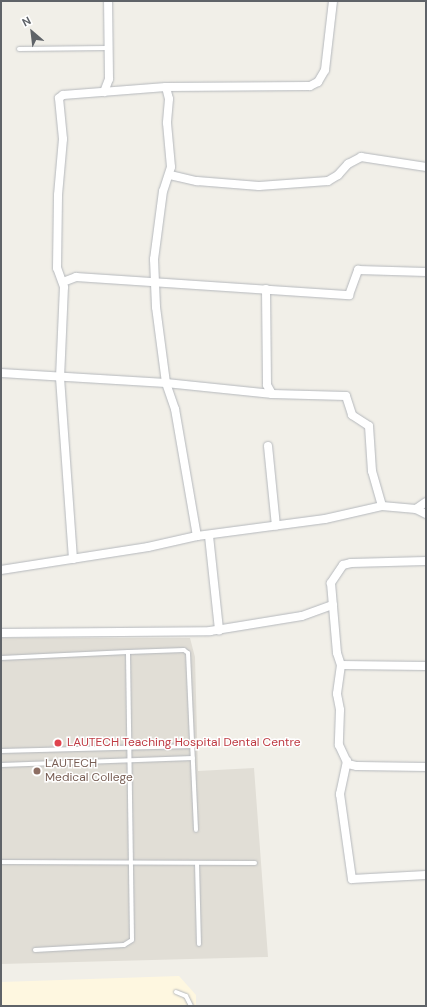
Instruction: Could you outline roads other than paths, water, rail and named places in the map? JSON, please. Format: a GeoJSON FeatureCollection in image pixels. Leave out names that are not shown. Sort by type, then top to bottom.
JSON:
{"type":"FeatureCollection","features":[{"type":"Feature","properties":{"kind":"street"},"geometry":{"type":"LineString","coordinates":[[104,92],[109,79],[107,48],[108,1]]}},
{"type":"Feature","properties":{"kind":"street"},"geometry":{"type":"LineString","coordinates":[[73,559],[60,378],[63,282],[56,268],[58,195],[63,139],[59,98],[62,96],[166,87],[310,86],[318,82],[325,70],[333,1]]}},
{"type":"Feature","properties":{"kind":"street"},"geometry":{"type":"LineString","coordinates":[[166,87],[169,99],[167,123],[170,175],[163,191],[154,259],[157,281],[156,308],[166,383],[175,409],[197,536]]}},
{"type":"Feature","properties":{"kind":"street"},"geometry":{"type":"LineString","coordinates":[[170,175],[197,180],[259,186],[328,181],[338,175],[348,164],[361,157],[426,167]]}},
{"type":"Feature","properties":{"kind":"street"},"geometry":{"type":"LineString","coordinates":[[63,282],[76,277],[157,281],[349,295],[358,270],[426,272]]}},
{"type":"Feature","properties":{"kind":"street"},"geometry":{"type":"LineString","coordinates":[[266,289],[267,386],[272,394]]}},
{"type":"Feature","properties":{"kind":"street"},"geometry":{"type":"LineString","coordinates":[[1,373],[60,378],[166,383],[272,394],[346,396],[352,414],[369,426],[372,471],[382,506]]}},
{"type":"Feature","properties":{"kind":"street"},"geometry":{"type":"LineString","coordinates":[[256,392],[267,386]]}},
{"type":"Feature","properties":{"kind":"street"},"geometry":{"type":"LineString","coordinates":[[268,446],[276,526]]}},
{"type":"Feature","properties":{"kind":"street"},"geometry":{"type":"LineString","coordinates":[[416,509],[426,502]]}},
{"type":"Feature","properties":{"kind":"street"},"geometry":{"type":"LineString","coordinates":[[1,570],[148,547],[197,536],[209,536],[370,511],[382,506],[416,509],[426,514]]}},
{"type":"Feature","properties":{"kind":"street"},"geometry":{"type":"LineString","coordinates":[[209,536],[219,630]]}},
{"type":"Feature","properties":{"kind":"street"},"geometry":{"type":"LineString","coordinates":[[426,561],[344,565],[332,583],[337,653],[341,665],[337,694],[340,710],[339,745],[347,760],[356,766],[426,767]]}},
{"type":"Feature","properties":{"kind":"street"},"geometry":{"type":"LineString","coordinates":[[1,633],[219,630],[302,616],[333,605]]}},
{"type":"Feature","properties":{"kind":"street"},"geometry":{"type":"LineString","coordinates":[[341,665],[426,666]]}},
{"type":"Feature","properties":{"kind":"street"},"geometry":{"type":"LineString","coordinates":[[347,760],[340,794],[352,879],[426,875]]}},
{"type":"Feature","properties":{"kind":"lane"},"geometry":{"type":"LineString","coordinates":[[19,49],[107,48]]}},
{"type":"Feature","properties":{"kind":"lane"},"geometry":{"type":"LineString","coordinates":[[1,658],[184,650],[188,653],[196,830]]}},
{"type":"Feature","properties":{"kind":"lane"},"geometry":{"type":"LineString","coordinates":[[35,950],[130,943],[132,940],[131,748],[128,652]]}},
{"type":"Feature","properties":{"kind":"lane"},"geometry":{"type":"LineString","coordinates":[[1,751],[192,746]]}},
{"type":"Feature","properties":{"kind":"lane"},"geometry":{"type":"LineString","coordinates":[[1,765],[193,758]]}},
{"type":"Feature","properties":{"kind":"lane"},"geometry":{"type":"LineString","coordinates":[[1,862],[255,863]]}},
{"type":"Feature","properties":{"kind":"lane"},"geometry":{"type":"LineString","coordinates":[[197,863],[199,944]]}},
{"type":"Feature","properties":{"kind":"lane"},"geometry":{"type":"LineString","coordinates":[[176,992],[186,996],[191,1006]]}},
{"type":"Feature","properties":{"kind":"place","name":"LAUTECH Teaching Hospital Dental Centre"},"geometry":{"type":"Point","coordinates":[58,743]}},
{"type":"Feature","properties":{"kind":"place","name":"LAUTECH Medical College"},"geometry":{"type":"Point","coordinates":[37,771]}}]}
